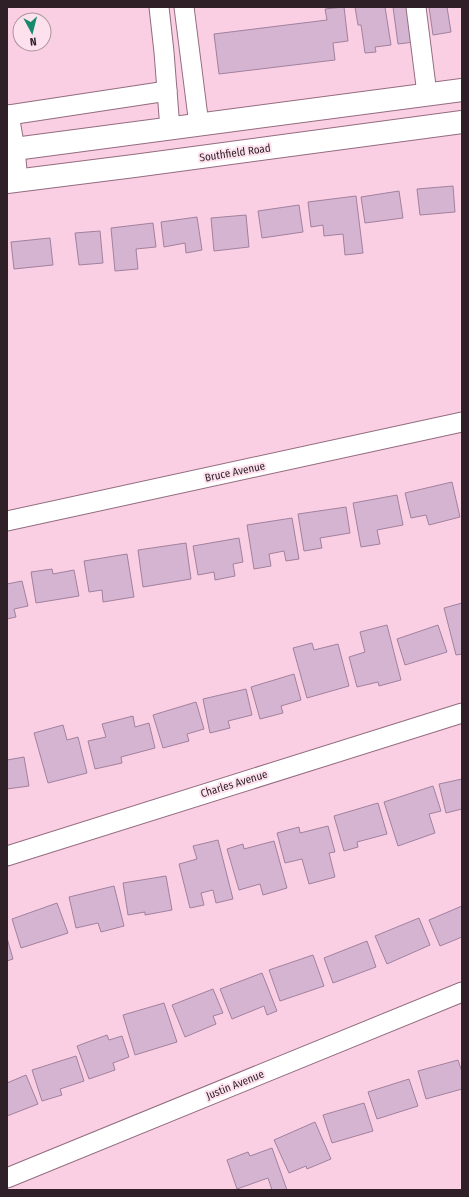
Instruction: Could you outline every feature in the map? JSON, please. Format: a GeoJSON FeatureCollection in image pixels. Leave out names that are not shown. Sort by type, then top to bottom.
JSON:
{"type":"FeatureCollection","features":[{"type":"Feature","properties":{"kind":"main road"},"geometry":{"type":"LineString","coordinates":[[11,150],[462,90]]}},
{"type":"Feature","properties":{"kind":"main road"},"geometry":{"type":"LineString","coordinates":[[343,106],[346,138]]}},
{"type":"Feature","properties":{"kind":"main road","name":"Southfield Road"},"geometry":{"type":"LineString","coordinates":[[12,182],[462,122]]}},
{"type":"Feature","properties":{"kind":"street"},"geometry":{"type":"LineString","coordinates":[[159,7],[170,129]]}},
{"type":"Feature","properties":{"kind":"street"},"geometry":{"type":"LineString","coordinates":[[184,7],[199,125]]}},
{"type":"Feature","properties":{"kind":"street"},"geometry":{"type":"LineString","coordinates":[[416,7],[427,94]]}},
{"type":"Feature","properties":{"kind":"street"},"geometry":{"type":"LineString","coordinates":[[12,182],[8,115],[167,91]]}},
{"type":"Feature","properties":{"kind":"street","name":"Bruce Avenue"},"geometry":{"type":"LineString","coordinates":[[7,521],[462,422]]}},
{"type":"Feature","properties":{"kind":"street","name":"Charles Avenue"},"geometry":{"type":"LineString","coordinates":[[7,856],[462,713]]}},
{"type":"Feature","properties":{"kind":"street","name":"Justin Avenue"},"geometry":{"type":"LineString","coordinates":[[7,1178],[462,992]]}},
{"type":"Feature","properties":{"kind":"building"},"geometry":{"type":"Polygon","coordinates":[[[344,7],[348,41],[333,43],[335,60],[219,74],[214,34],[327,20],[325,9],[344,7]]]}},
{"type":"Feature","properties":{"kind":"building"},"geometry":{"type":"Polygon","coordinates":[[[355,7],[385,7],[391,45],[375,47],[376,52],[365,53],[361,25],[358,25],[355,7]]]}},
{"type":"Feature","properties":{"kind":"building"},"geometry":{"type":"Polygon","coordinates":[[[393,7],[409,7],[414,42],[398,44],[393,7]]]}},
{"type":"Feature","properties":{"kind":"building"},"geometry":{"type":"Polygon","coordinates":[[[429,7],[447,7],[451,32],[433,35],[429,7]]]}},
{"type":"Feature","properties":{"kind":"building"},"geometry":{"type":"Polygon","coordinates":[[[453,186],[455,212],[420,215],[417,189],[453,186]]]}},
{"type":"Feature","properties":{"kind":"building"},"geometry":{"type":"Polygon","coordinates":[[[399,191],[403,218],[365,223],[361,197],[399,191]]]}},
{"type":"Feature","properties":{"kind":"building"},"geometry":{"type":"Polygon","coordinates":[[[356,196],[363,253],[345,255],[343,234],[324,236],[323,225],[311,227],[308,202],[356,196]]]}},
{"type":"Feature","properties":{"kind":"building"},"geometry":{"type":"Polygon","coordinates":[[[299,205],[303,232],[262,238],[258,211],[299,205]]]}},
{"type":"Feature","properties":{"kind":"building"},"geometry":{"type":"Polygon","coordinates":[[[246,215],[249,247],[214,251],[211,218],[246,215]]]}},
{"type":"Feature","properties":{"kind":"building"},"geometry":{"type":"Polygon","coordinates":[[[197,217],[202,250],[186,253],[185,243],[164,247],[161,222],[197,217]]]}},
{"type":"Feature","properties":{"kind":"building"},"geometry":{"type":"Polygon","coordinates":[[[153,223],[156,247],[136,249],[138,269],[115,271],[111,228],[153,223]]]}},
{"type":"Feature","properties":{"kind":"building"},"geometry":{"type":"Polygon","coordinates":[[[100,231],[103,263],[79,265],[75,233],[100,231]]]}},
{"type":"Feature","properties":{"kind":"building"},"geometry":{"type":"Polygon","coordinates":[[[50,238],[53,265],[14,269],[11,242],[50,238]]]}},
{"type":"Feature","properties":{"kind":"building"},"geometry":{"type":"Polygon","coordinates":[[[452,482],[460,517],[429,525],[426,515],[411,518],[405,493],[452,482]]]}},
{"type":"Feature","properties":{"kind":"building"},"geometry":{"type":"Polygon","coordinates":[[[397,495],[403,525],[377,530],[380,544],[361,547],[353,503],[397,495]]]}},
{"type":"Feature","properties":{"kind":"building"},"geometry":{"type":"Polygon","coordinates":[[[346,507],[350,533],[320,538],[322,548],[304,551],[298,514],[346,507]]]}},
{"type":"Feature","properties":{"kind":"building"},"geometry":{"type":"Polygon","coordinates":[[[292,518],[299,559],[286,561],[284,551],[269,554],[271,566],[254,569],[247,525],[292,518]]]}},
{"type":"Feature","properties":{"kind":"building"},"geometry":{"type":"Polygon","coordinates":[[[239,538],[243,562],[233,564],[235,576],[215,580],[214,572],[198,575],[193,546],[239,538]]]}},
{"type":"Feature","properties":{"kind":"building"},"geometry":{"type":"Polygon","coordinates":[[[186,543],[191,579],[143,587],[138,550],[186,543]]]}},
{"type":"Feature","properties":{"kind":"building"},"geometry":{"type":"Polygon","coordinates":[[[127,554],[134,597],[103,602],[102,590],[89,592],[84,561],[127,554]]]}},
{"type":"Feature","properties":{"kind":"building"},"geometry":{"type":"Polygon","coordinates":[[[52,569],[53,574],[74,570],[79,596],[36,603],[31,572],[52,569]]]}},
{"type":"Feature","properties":{"kind":"building"},"geometry":{"type":"Polygon","coordinates":[[[22,581],[28,606],[14,609],[16,617],[7,619],[7,584],[22,581]]]}},
{"type":"Feature","properties":{"kind":"building"},"geometry":{"type":"Polygon","coordinates":[[[462,603],[462,654],[456,655],[444,608],[462,603]]]}},
{"type":"Feature","properties":{"kind":"building"},"geometry":{"type":"Polygon","coordinates":[[[387,625],[401,680],[379,686],[378,682],[357,687],[349,657],[365,652],[360,632],[387,625]]]}},
{"type":"Feature","properties":{"kind":"building"},"geometry":{"type":"Polygon","coordinates":[[[438,625],[447,652],[405,665],[397,639],[438,625]]]}},
{"type":"Feature","properties":{"kind":"building"},"geometry":{"type":"Polygon","coordinates":[[[312,643],[314,650],[338,644],[349,686],[307,698],[293,648],[312,643]]]}},
{"type":"Feature","properties":{"kind":"building"},"geometry":{"type":"Polygon","coordinates":[[[294,674],[301,700],[281,706],[283,713],[260,719],[251,687],[294,674]]]}},
{"type":"Feature","properties":{"kind":"building"},"geometry":{"type":"Polygon","coordinates":[[[246,689],[252,715],[228,721],[230,728],[210,733],[203,699],[246,689]]]}},
{"type":"Feature","properties":{"kind":"building"},"geometry":{"type":"Polygon","coordinates":[[[196,702],[204,729],[187,734],[189,741],[163,748],[153,715],[196,702]]]}},
{"type":"Feature","properties":{"kind":"building"},"geometry":{"type":"Polygon","coordinates":[[[133,716],[135,727],[149,723],[155,748],[121,757],[122,763],[95,769],[88,741],[106,737],[102,724],[133,716]]]}},
{"type":"Feature","properties":{"kind":"building"},"geometry":{"type":"Polygon","coordinates":[[[63,725],[67,740],[78,737],[87,773],[48,783],[34,733],[63,725]]]}},
{"type":"Feature","properties":{"kind":"building"},"geometry":{"type":"Polygon","coordinates":[[[24,757],[29,786],[7,789],[7,760],[24,757]]]}},
{"type":"Feature","properties":{"kind":"building"},"geometry":{"type":"Polygon","coordinates":[[[462,779],[462,809],[446,813],[439,784],[462,779]]]}},
{"type":"Feature","properties":{"kind":"building"},"geometry":{"type":"Polygon","coordinates":[[[433,786],[441,811],[429,814],[435,833],[398,846],[384,802],[433,786]]]}},
{"type":"Feature","properties":{"kind":"building"},"geometry":{"type":"Polygon","coordinates":[[[378,803],[387,834],[357,842],[358,847],[344,851],[334,816],[378,803]]]}},
{"type":"Feature","properties":{"kind":"building"},"geometry":{"type":"Polygon","coordinates":[[[328,826],[335,852],[329,853],[335,877],[309,884],[302,859],[285,863],[277,833],[299,827],[300,833],[328,826]]]}},
{"type":"Feature","properties":{"kind":"building"},"geometry":{"type":"Polygon","coordinates":[[[218,840],[233,899],[216,903],[213,890],[201,893],[204,905],[190,908],[179,864],[197,859],[193,846],[218,840]]]}},
{"type":"Feature","properties":{"kind":"building"},"geometry":{"type":"Polygon","coordinates":[[[274,841],[287,888],[263,895],[260,884],[239,890],[227,849],[243,844],[244,849],[274,841]]]}},
{"type":"Feature","properties":{"kind":"building"},"geometry":{"type":"Polygon","coordinates":[[[166,876],[172,910],[145,915],[145,912],[128,915],[123,883],[166,876]]]}},
{"type":"Feature","properties":{"kind":"building"},"geometry":{"type":"Polygon","coordinates":[[[114,886],[124,926],[101,932],[98,923],[76,928],[69,897],[114,886]]]}},
{"type":"Feature","properties":{"kind":"building"},"geometry":{"type":"Polygon","coordinates":[[[57,903],[68,933],[21,948],[12,919],[57,903]]]}},
{"type":"Feature","properties":{"kind":"building"},"geometry":{"type":"Polygon","coordinates":[[[462,906],[462,937],[440,946],[429,920],[462,906]]]}},
{"type":"Feature","properties":{"kind":"building"},"geometry":{"type":"Polygon","coordinates":[[[419,918],[430,945],[387,964],[375,936],[419,918]]]}},
{"type":"Feature","properties":{"kind":"building"},"geometry":{"type":"Polygon","coordinates":[[[7,938],[13,959],[7,961],[7,938]]]}},
{"type":"Feature","properties":{"kind":"building"},"geometry":{"type":"Polygon","coordinates":[[[367,941],[376,967],[333,983],[324,958],[367,941]]]}},
{"type":"Feature","properties":{"kind":"building"},"geometry":{"type":"Polygon","coordinates":[[[313,955],[324,986],[280,1001],[269,970],[313,955]]]}},
{"type":"Feature","properties":{"kind":"building"},"geometry":{"type":"Polygon","coordinates":[[[262,973],[277,1011],[267,1015],[264,1006],[232,1019],[220,989],[262,973]]]}},
{"type":"Feature","properties":{"kind":"building"},"geometry":{"type":"Polygon","coordinates":[[[213,989],[223,1013],[213,1016],[216,1024],[185,1037],[172,1005],[213,989]]]}},
{"type":"Feature","properties":{"kind":"building"},"geometry":{"type":"Polygon","coordinates":[[[164,1003],[177,1042],[135,1055],[123,1015],[164,1003]]]}},
{"type":"Feature","properties":{"kind":"building"},"geometry":{"type":"Polygon","coordinates":[[[107,1035],[109,1040],[122,1036],[129,1057],[113,1063],[115,1070],[89,1079],[77,1046],[107,1035]]]}},
{"type":"Feature","properties":{"kind":"building"},"geometry":{"type":"Polygon","coordinates":[[[76,1056],[84,1081],[60,1089],[62,1095],[42,1101],[32,1070],[76,1056]]]}},
{"type":"Feature","properties":{"kind":"building"},"geometry":{"type":"Polygon","coordinates":[[[458,1060],[462,1072],[462,1089],[426,1099],[418,1071],[458,1060]]]}},
{"type":"Feature","properties":{"kind":"building"},"geometry":{"type":"Polygon","coordinates":[[[26,1075],[38,1104],[7,1116],[7,1083],[26,1075]]]}},
{"type":"Feature","properties":{"kind":"building"},"geometry":{"type":"Polygon","coordinates":[[[409,1079],[418,1106],[377,1119],[368,1092],[409,1079]]]}},
{"type":"Feature","properties":{"kind":"building"},"geometry":{"type":"Polygon","coordinates":[[[364,1103],[373,1131],[332,1143],[323,1115],[364,1103]]]}},
{"type":"Feature","properties":{"kind":"building"},"geometry":{"type":"Polygon","coordinates":[[[315,1122],[331,1159],[307,1169],[306,1166],[289,1173],[274,1140],[315,1122]]]}},
{"type":"Feature","properties":{"kind":"building"},"geometry":{"type":"Polygon","coordinates":[[[272,1148],[287,1190],[272,1190],[268,1178],[237,1189],[227,1160],[248,1152],[250,1156],[272,1148]]]}}]}
